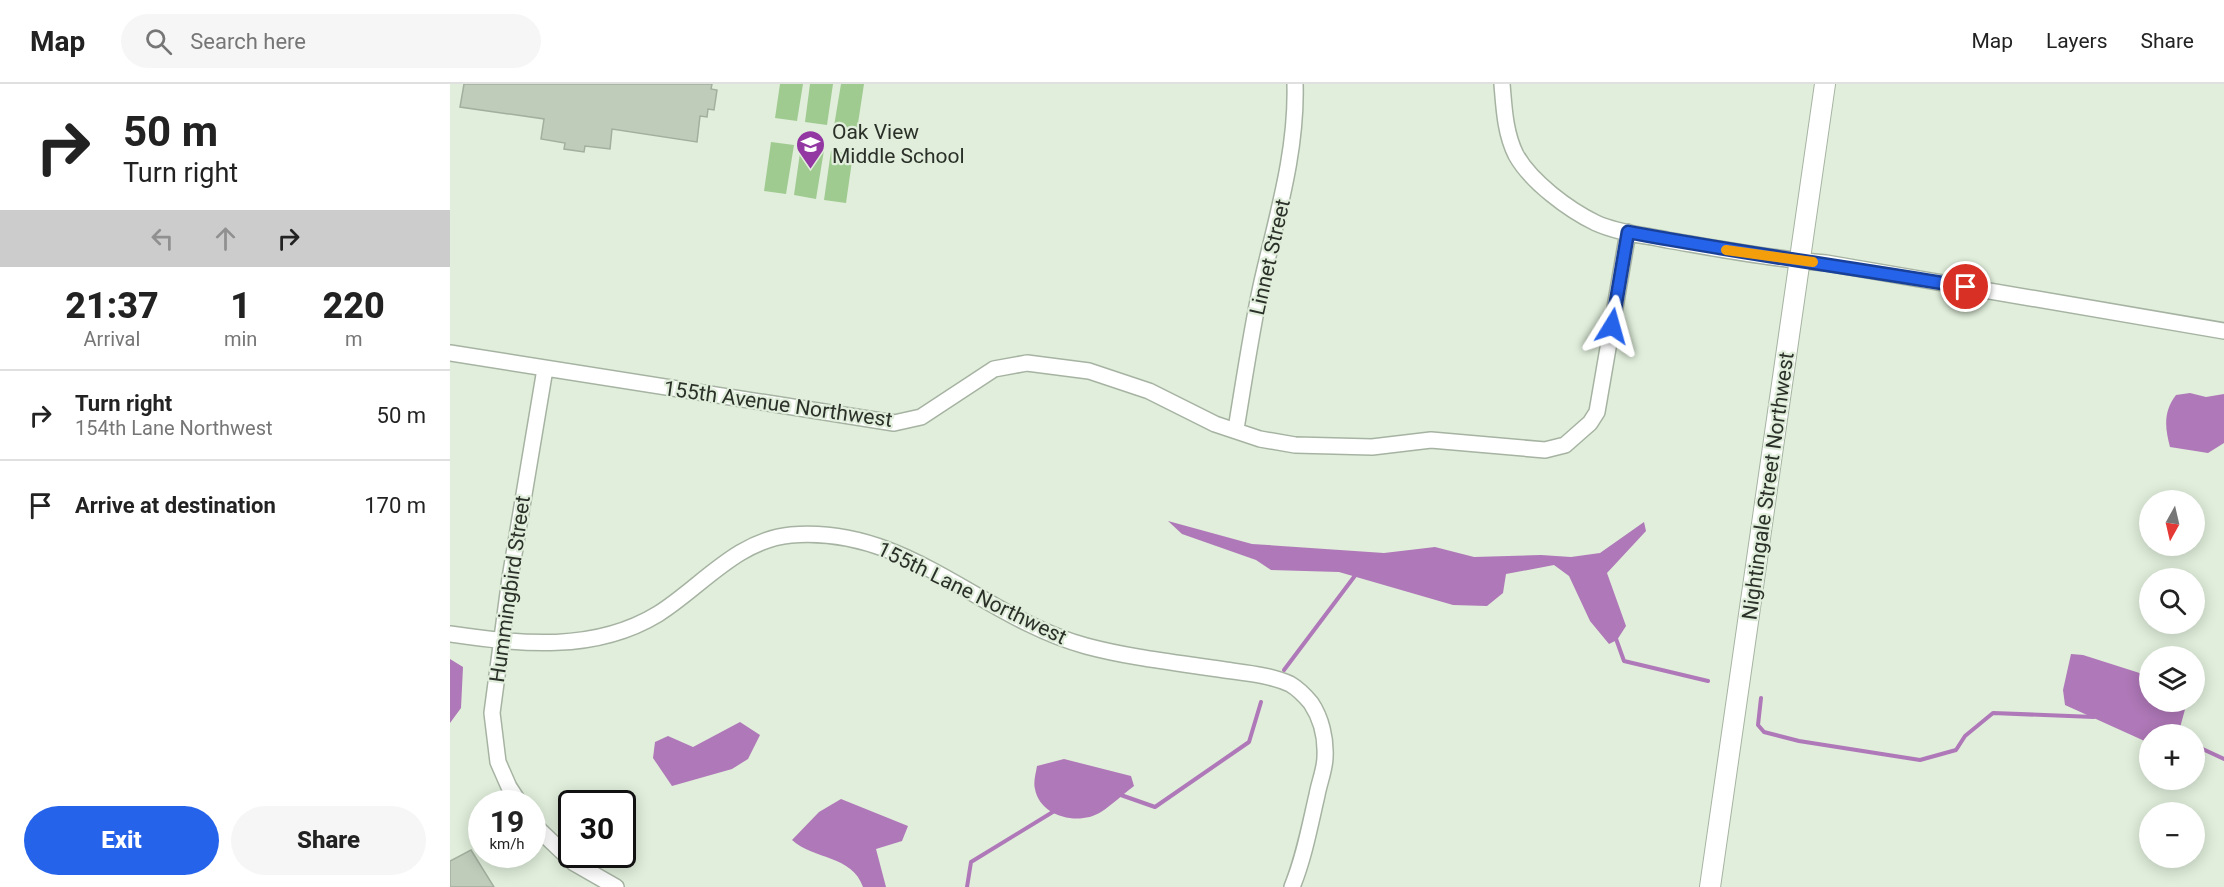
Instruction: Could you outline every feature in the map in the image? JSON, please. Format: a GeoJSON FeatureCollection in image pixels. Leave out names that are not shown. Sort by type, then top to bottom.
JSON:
{"type":"FeatureCollection","features":[{"type":"Feature","properties":{"kind":"street","name":"Linnet Street"},"geometry":{"type":"LineString","coordinates":[[1236,429],[1257,306],[1286,189],[1296,111],[1295,84]]}},
{"type":"Feature","properties":{"kind":"street"},"geometry":{"type":"LineString","coordinates":[[1502,84],[1505,126],[1517,156],[1546,189],[1598,224],[1628,232],[2224,331]]}},
{"type":"Feature","properties":{"kind":"street","name":"Nightingale Street Northwest"},"geometry":{"type":"LineString","coordinates":[[1710,887],[1825,84]]}},
{"type":"Feature","properties":{"kind":"street","name":"155th Avenue Northwest"},"geometry":{"type":"LineString","coordinates":[[450,353],[894,423],[921,417],[994,369],[1027,363],[1089,371],[1149,391],[1215,424],[1272,441],[1336,447],[1372,447],[1431,440],[1545,450],[1565,445],[1590,423],[1597,412],[1628,232]]}},
{"type":"Feature","properties":{"kind":"street","name":"Hummingbird Street"},"geometry":{"type":"LineString","coordinates":[[510,790],[498,762],[493,722],[502,641],[545,369]]}},
{"type":"Feature","properties":{"kind":"street","name":"155th Lane Northwest"},"geometry":{"type":"LineString","coordinates":[[450,634],[529,644],[566,643],[621,630],[660,612],[746,549],[774,538],[809,534],[850,539],[894,550],[1017,618],[1060,638],[1127,655],[1265,676],[1293,685],[1310,702],[1319,717],[1325,757],[1292,887]]}},
{"type":"Feature","properties":{"kind":"street"},"geometry":{"type":"LineString","coordinates":[[546,836],[574,863],[616,887]]}},
{"type":"Feature","properties":{"kind":"green space"},"geometry":{"type":"Polygon","coordinates":[[[780,84],[803,84],[797,121],[775,118],[780,84]]]}},
{"type":"Feature","properties":{"kind":"green space"},"geometry":{"type":"Polygon","coordinates":[[[810,84],[833,84],[827,125],[805,122],[810,84]]]}},
{"type":"Feature","properties":{"kind":"green space"},"geometry":{"type":"Polygon","coordinates":[[[841,84],[864,84],[857,130],[834,126],[841,84]]]}},
{"type":"Feature","properties":{"kind":"green space"},"geometry":{"type":"Polygon","coordinates":[[[771,142],[794,145],[786,194],[764,191],[771,142]]]}},
{"type":"Feature","properties":{"kind":"green space"},"geometry":{"type":"Polygon","coordinates":[[[801,146],[824,150],[816,199],[794,195],[801,146]]]}},
{"type":"Feature","properties":{"kind":"green space"},"geometry":{"type":"Polygon","coordinates":[[[831,151],[853,154],[846,203],[824,200],[831,151]]]}},
{"type":"Feature","properties":{"kind":"shaded area"},"geometry":{"type":"Polygon","coordinates":[[[2190,393],[2206,397],[2224,394],[2224,443],[2208,453],[2170,447],[2166,427],[2169,408],[2176,395],[2190,393]]]}},
{"type":"Feature","properties":{"kind":"shaded area"},"geometry":{"type":"Polygon","coordinates":[[[1168,521],[1252,544],[1384,553],[1435,547],[1474,557],[1541,555],[1571,557],[1600,553],[1644,522],[1646,531],[1607,573],[1626,626],[1617,640],[1609,644],[1590,621],[1569,576],[1554,565],[1506,574],[1503,593],[1487,606],[1453,605],[1339,572],[1271,570],[1256,560],[1182,534],[1168,521]]]}},
{"type":"Feature","properties":{"kind":"shaded area"},"geometry":{"type":"Polygon","coordinates":[[[2071,654],[2083,655],[2139,673],[2139,712],[2184,712],[2181,724],[2139,724],[2139,738],[2065,705],[2063,690],[2071,654]]]}},
{"type":"Feature","properties":{"kind":"shaded area"},"geometry":{"type":"Polygon","coordinates":[[[450,659],[463,667],[461,708],[450,723],[450,659]]]}},
{"type":"Feature","properties":{"kind":"shaded area"},"geometry":{"type":"Polygon","coordinates":[[[740,722],[760,735],[748,759],[732,769],[672,786],[653,758],[655,742],[668,736],[693,747],[740,722]]]}},
{"type":"Feature","properties":{"kind":"shaded area"},"geometry":{"type":"Polygon","coordinates":[[[1064,759],[1131,776],[1134,786],[1101,812],[1092,816],[1072,818],[1062,816],[1052,812],[1038,799],[1034,783],[1037,766],[1064,759]]]}},
{"type":"Feature","properties":{"kind":"shaded area"},"geometry":{"type":"Polygon","coordinates":[[[841,799],[908,826],[902,841],[876,849],[886,887],[863,887],[858,877],[842,863],[811,851],[792,840],[819,812],[841,799]]]}},
{"type":"Feature","properties":{"kind":"building"},"geometry":{"type":"Polygon","coordinates":[[[464,84],[712,84],[711,89],[717,90],[714,110],[708,109],[707,117],[700,116],[697,142],[612,129],[610,149],[585,146],[584,152],[564,149],[565,143],[541,139],[544,119],[460,107],[464,84]]]}},
{"type":"Feature","properties":{"kind":"building"},"geometry":{"type":"Polygon","coordinates":[[[468,852],[468,868],[482,868],[494,887],[450,887],[450,861],[468,852]]]}},
{"type":"Feature","properties":{"kind":"waterway"},"geometry":{"type":"LineString","coordinates":[[1284,670],[1357,573]]}},
{"type":"Feature","properties":{"kind":"waterway"},"geometry":{"type":"LineString","coordinates":[[1615,636],[1624,661],[1708,681]]}},
{"type":"Feature","properties":{"kind":"waterway"},"geometry":{"type":"LineString","coordinates":[[1761,698],[1758,725],[1764,732],[1799,741],[1920,760],[1956,750],[1965,736],[1993,713],[2094,717]]}},
{"type":"Feature","properties":{"kind":"waterway"},"geometry":{"type":"LineString","coordinates":[[1118,794],[1155,807],[1249,742],[1261,702]]}},
{"type":"Feature","properties":{"kind":"waterway"},"geometry":{"type":"LineString","coordinates":[[2205,750],[2224,759]]}},
{"type":"Feature","properties":{"kind":"waterway"},"geometry":{"type":"LineString","coordinates":[[967,887],[971,862],[1056,810]]}},
{"type":"Feature","properties":{"kind":"slow traffic"},"geometry":{"type":"LineString","coordinates":[[1726,250],[1769,258],[1813,262]]}},
{"type":"Feature","properties":{"kind":"place","name":"Oak View Middle School"},"geometry":{"type":"Point","coordinates":[811,170]}},
{"type":"Feature","properties":{"kind":"route"},"geometry":{"type":"LineString","coordinates":[[1612,326],[1628,232],[1769,258],[1826,263],[1966,287]]}}]}
